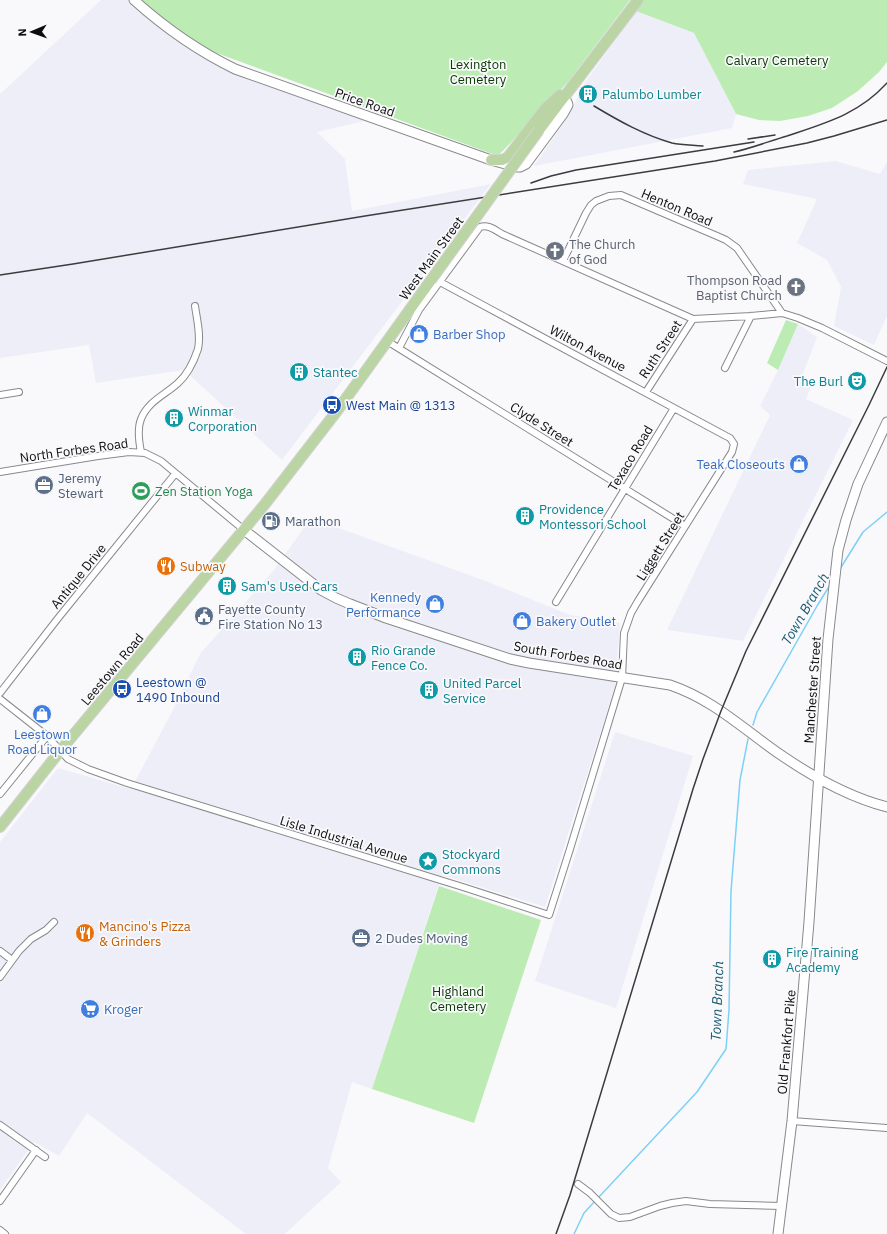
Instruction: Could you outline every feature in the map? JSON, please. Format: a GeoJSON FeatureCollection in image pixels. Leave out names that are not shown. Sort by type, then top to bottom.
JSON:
{"type":"FeatureCollection","features":[{"type":"Feature","properties":{"kind":"main road","name":"Price Road"},"geometry":{"type":"LineString","coordinates":[[134,0],[152,16],[203,53],[234,70],[491,160],[516,167],[526,164],[566,109],[568,105],[567,102],[562,99]]}},
{"type":"Feature","properties":{"kind":"main road","name":"West Main Street"},"geometry":{"type":"LineString","coordinates":[[244,530],[334,416],[387,341],[435,281],[539,130],[638,0]]}},
{"type":"Feature","properties":{"kind":"main road"},"geometry":{"type":"LineString","coordinates":[[491,160],[505,159],[512,154],[544,109],[574,83]]}},
{"type":"Feature","properties":{"kind":"main road","name":"Manchester Street"},"geometry":{"type":"LineString","coordinates":[[818,779],[829,632],[838,550],[858,484],[887,422]]}},
{"type":"Feature","properties":{"kind":"main road","name":"South Forbes Road"},"geometry":{"type":"LineString","coordinates":[[244,530],[321,590],[350,604],[392,620],[510,658],[549,667],[670,685],[694,695],[721,711],[781,755],[818,779],[861,798],[887,807]]}},
{"type":"Feature","properties":{"kind":"main road","name":"Leestown Road"},"geometry":{"type":"LineString","coordinates":[[0,827],[60,751],[244,530]]}},
{"type":"Feature","properties":{"kind":"main road","name":"Old Frankfort Pike"},"geometry":{"type":"LineString","coordinates":[[778,1234],[792,1121],[809,922],[818,779]]}},
{"type":"Feature","properties":{"kind":"street","name":"Henton Road"},"geometry":{"type":"LineString","coordinates":[[563,261],[591,205],[602,198],[621,195],[726,240],[737,248],[782,313]]}},
{"type":"Feature","properties":{"kind":"street"},"geometry":{"type":"LineString","coordinates":[[399,348],[435,281],[480,227],[487,226],[694,319],[782,313],[822,328],[887,361]]}},
{"type":"Feature","properties":{"kind":"street","name":"Wilton Avenue"},"geometry":{"type":"LineString","coordinates":[[435,281],[646,392],[726,436]]}},
{"type":"Feature","properties":{"kind":"street"},"geometry":{"type":"LineString","coordinates":[[141,452],[139,432],[141,420],[147,409],[154,400],[182,379],[198,348],[199,333],[196,306]]}},
{"type":"Feature","properties":{"kind":"street"},"geometry":{"type":"LineString","coordinates":[[725,368],[751,316]]}},
{"type":"Feature","properties":{"kind":"street","name":"Ruth Street"},"geometry":{"type":"LineString","coordinates":[[646,392],[694,319]]}},
{"type":"Feature","properties":{"kind":"street","name":"Clyde Street"},"geometry":{"type":"LineString","coordinates":[[387,341],[685,526]]}},
{"type":"Feature","properties":{"kind":"street"},"geometry":{"type":"LineString","coordinates":[[0,395],[19,392]]}},
{"type":"Feature","properties":{"kind":"street","name":"Texaco Road"},"geometry":{"type":"LineString","coordinates":[[556,602],[674,408]]}},
{"type":"Feature","properties":{"kind":"street","name":"Liggett Street"},"geometry":{"type":"LineString","coordinates":[[622,678],[624,633],[629,617],[732,452],[734,448],[733,441],[726,436]]}},
{"type":"Feature","properties":{"kind":"street","name":"North Forbes Road"},"geometry":{"type":"LineString","coordinates":[[0,472],[104,455],[141,452],[153,456],[244,530]]}},
{"type":"Feature","properties":{"kind":"street","name":"Antique Drive"},"geometry":{"type":"LineString","coordinates":[[0,693],[59,617],[175,474]]}},
{"type":"Feature","properties":{"kind":"street","name":"Lisle Industrial Avenue"},"geometry":{"type":"LineString","coordinates":[[60,751],[65,757],[73,762],[127,783],[549,915],[622,678]]}},
{"type":"Feature","properties":{"kind":"street"},"geometry":{"type":"LineString","coordinates":[[0,699],[47,736],[60,751]]}},
{"type":"Feature","properties":{"kind":"street"},"geometry":{"type":"LineString","coordinates":[[0,794],[47,736]]}},
{"type":"Feature","properties":{"kind":"street"},"geometry":{"type":"LineString","coordinates":[[0,977],[12,960],[31,939],[46,930],[54,922]]}},
{"type":"Feature","properties":{"kind":"street"},"geometry":{"type":"LineString","coordinates":[[0,951],[12,960]]}},
{"type":"Feature","properties":{"kind":"street"},"geometry":{"type":"LineString","coordinates":[[0,963],[6,968]]}},
{"type":"Feature","properties":{"kind":"street"},"geometry":{"type":"LineString","coordinates":[[792,1121],[887,1128]]}},
{"type":"Feature","properties":{"kind":"street"},"geometry":{"type":"LineString","coordinates":[[0,1125],[45,1157]]}},
{"type":"Feature","properties":{"kind":"street"},"geometry":{"type":"LineString","coordinates":[[0,1201],[36,1150]]}},
{"type":"Feature","properties":{"kind":"street"},"geometry":{"type":"LineString","coordinates":[[578,1184],[590,1193],[613,1216],[619,1218],[630,1217],[660,1206],[686,1201],[710,1204],[781,1206]]}},
{"type":"Feature","properties":{"kind":"street"},"geometry":{"type":"LineString","coordinates":[[0,1230],[5,1234]]}},
{"type":"Feature","properties":{"kind":"shaded area"},"geometry":{"type":"Polygon","coordinates":[[[101,0],[133,0],[203,53],[373,119],[317,132],[345,159],[352,211],[491,184],[282,460],[184,370],[96,383],[89,345],[0,358],[0,94],[101,0]]]}},
{"type":"Feature","properties":{"kind":"shaded area"},"geometry":{"type":"Polygon","coordinates":[[[636,11],[694,33],[736,114],[732,128],[534,166],[569,115],[584,84],[636,11]]]}},
{"type":"Feature","properties":{"kind":"shaded area"},"geometry":{"type":"Polygon","coordinates":[[[836,161],[880,174],[887,162],[887,316],[874,345],[834,326],[841,287],[827,260],[797,243],[817,199],[743,184],[748,170],[836,161]]]}},
{"type":"Feature","properties":{"kind":"shaded area"},"geometry":{"type":"Polygon","coordinates":[[[798,324],[817,337],[801,379],[812,384],[806,399],[853,420],[743,641],[667,630],[770,415],[760,406],[798,324]]]}},
{"type":"Feature","properties":{"kind":"shaded area"},"geometry":{"type":"Polygon","coordinates":[[[311,518],[483,580],[570,615],[620,623],[615,686],[545,907],[442,875],[372,1089],[352,1082],[328,1168],[341,1182],[285,1234],[246,1234],[87,1113],[59,1156],[34,1142],[0,1190],[0,842],[58,768],[131,789],[175,706],[200,654],[273,571],[311,518]]]}},
{"type":"Feature","properties":{"kind":"shaded area"},"geometry":{"type":"Polygon","coordinates":[[[615,732],[693,756],[616,1008],[535,981],[615,732]]]}},
{"type":"Feature","properties":{"kind":"green space","name":"Lexington Cemetery"},"geometry":{"type":"Polygon","coordinates":[[[140,0],[630,0],[568,82],[498,156],[203,48],[140,0]]]}},
{"type":"Feature","properties":{"kind":"green space","name":"Calvary Cemetery"},"geometry":{"type":"Polygon","coordinates":[[[644,0],[887,0],[887,62],[879,72],[858,91],[832,108],[808,116],[780,121],[759,120],[736,114],[694,33],[636,11],[644,0]]]}},
{"type":"Feature","properties":{"kind":"green space"},"geometry":{"type":"Polygon","coordinates":[[[786,320],[798,324],[778,370],[767,363],[786,320]]]}},
{"type":"Feature","properties":{"kind":"green space","name":"Highland Cemetery"},"geometry":{"type":"Polygon","coordinates":[[[439,886],[541,920],[474,1123],[372,1089],[439,886]]]}},
{"type":"Feature","properties":{"kind":"waterway","name":"Town Branch"},"geometry":{"type":"LineString","coordinates":[[840,569],[863,532],[887,512]]}},
{"type":"Feature","properties":{"kind":"waterway","name":"Town Branch"},"geometry":{"type":"LineString","coordinates":[[753,725],[757,712],[830,585]]}},
{"type":"Feature","properties":{"kind":"waterway","name":"Town Branch"},"geometry":{"type":"LineString","coordinates":[[598,1198],[697,1092],[726,1049],[729,1010],[731,891],[740,780],[748,739]]}},
{"type":"Feature","properties":{"kind":"waterway","name":"Town Branch"},"geometry":{"type":"LineString","coordinates":[[574,1234],[584,1213],[595,1201]]}},
{"type":"Feature","properties":{"kind":"railway"},"geometry":{"type":"LineString","coordinates":[[734,152],[828,122],[865,103],[887,83]]}},
{"type":"Feature","properties":{"kind":"railway"},"geometry":{"type":"LineString","coordinates":[[594,106],[632,127],[662,140],[676,144],[703,146]]}},
{"type":"Feature","properties":{"kind":"railway"},"geometry":{"type":"LineString","coordinates":[[0,275],[715,161],[807,143],[887,120]]}},
{"type":"Feature","properties":{"kind":"railway"},"geometry":{"type":"LineString","coordinates":[[748,139],[775,135]]}},
{"type":"Feature","properties":{"kind":"railway"},"geometry":{"type":"LineString","coordinates":[[531,183],[576,170],[754,142]]}},
{"type":"Feature","properties":{"kind":"railway"},"geometry":{"type":"LineString","coordinates":[[556,1234],[570,1195],[693,789],[721,711],[746,651],[887,367]]}},
{"type":"Feature","properties":{"kind":"place","name":"Palumbo Lumber"},"geometry":{"type":"Point","coordinates":[588,94]}},
{"type":"Feature","properties":{"kind":"place","name":"The Church of God"},"geometry":{"type":"Point","coordinates":[555,251]}},
{"type":"Feature","properties":{"kind":"place","name":"Thompson Road Baptist Church"},"geometry":{"type":"Point","coordinates":[796,287]}},
{"type":"Feature","properties":{"kind":"place","name":"Barber Shop"},"geometry":{"type":"Point","coordinates":[419,334]}},
{"type":"Feature","properties":{"kind":"place","name":"Stantec"},"geometry":{"type":"Point","coordinates":[299,372]}},
{"type":"Feature","properties":{"kind":"place","name":"The Burl"},"geometry":{"type":"Point","coordinates":[857,381]}},
{"type":"Feature","properties":{"kind":"place","name":"West Main @ 1313"},"geometry":{"type":"Point","coordinates":[332,405]}},
{"type":"Feature","properties":{"kind":"place","name":"Winmar Corporation"},"geometry":{"type":"Point","coordinates":[174,418]}},
{"type":"Feature","properties":{"kind":"place","name":"Teak Closeouts"},"geometry":{"type":"Point","coordinates":[799,464]}},
{"type":"Feature","properties":{"kind":"place","name":"Jeremy Stewart"},"geometry":{"type":"Point","coordinates":[44,485]}},
{"type":"Feature","properties":{"kind":"place","name":"Zen Station Yoga"},"geometry":{"type":"Point","coordinates":[141,491]}},
{"type":"Feature","properties":{"kind":"place","name":"Providence Montessori School"},"geometry":{"type":"Point","coordinates":[525,516]}},
{"type":"Feature","properties":{"kind":"place","name":"Marathon"},"geometry":{"type":"Point","coordinates":[271,521]}},
{"type":"Feature","properties":{"kind":"place","name":"Subway"},"geometry":{"type":"Point","coordinates":[166,566]}},
{"type":"Feature","properties":{"kind":"place","name":"Sam's Used Cars"},"geometry":{"type":"Point","coordinates":[227,586]}},
{"type":"Feature","properties":{"kind":"place","name":"Kennedy Performance"},"geometry":{"type":"Point","coordinates":[435,604]}},
{"type":"Feature","properties":{"kind":"place","name":"Fayette County Fire Station No 13"},"geometry":{"type":"Point","coordinates":[204,616]}},
{"type":"Feature","properties":{"kind":"place","name":"Bakery Outlet"},"geometry":{"type":"Point","coordinates":[522,621]}},
{"type":"Feature","properties":{"kind":"place","name":"Rio Grande Fence Co."},"geometry":{"type":"Point","coordinates":[357,657]}},
{"type":"Feature","properties":{"kind":"place","name":"Leestown @ 1490 Inbound"},"geometry":{"type":"Point","coordinates":[122,689]}},
{"type":"Feature","properties":{"kind":"place","name":"United Parcel Service"},"geometry":{"type":"Point","coordinates":[429,690]}},
{"type":"Feature","properties":{"kind":"place","name":"Leestown Road Liquor"},"geometry":{"type":"Point","coordinates":[42,714]}},
{"type":"Feature","properties":{"kind":"place","name":"Stockyard Commons"},"geometry":{"type":"Point","coordinates":[428,861]}},
{"type":"Feature","properties":{"kind":"place","name":"Mancino's Pizza & Grinders"},"geometry":{"type":"Point","coordinates":[85,933]}},
{"type":"Feature","properties":{"kind":"place","name":"2 Dudes Moving"},"geometry":{"type":"Point","coordinates":[361,938]}},
{"type":"Feature","properties":{"kind":"place","name":"Fire Training Academy"},"geometry":{"type":"Point","coordinates":[772,959]}},
{"type":"Feature","properties":{"kind":"place","name":"Kroger"},"geometry":{"type":"Point","coordinates":[90,1009]}}]}
